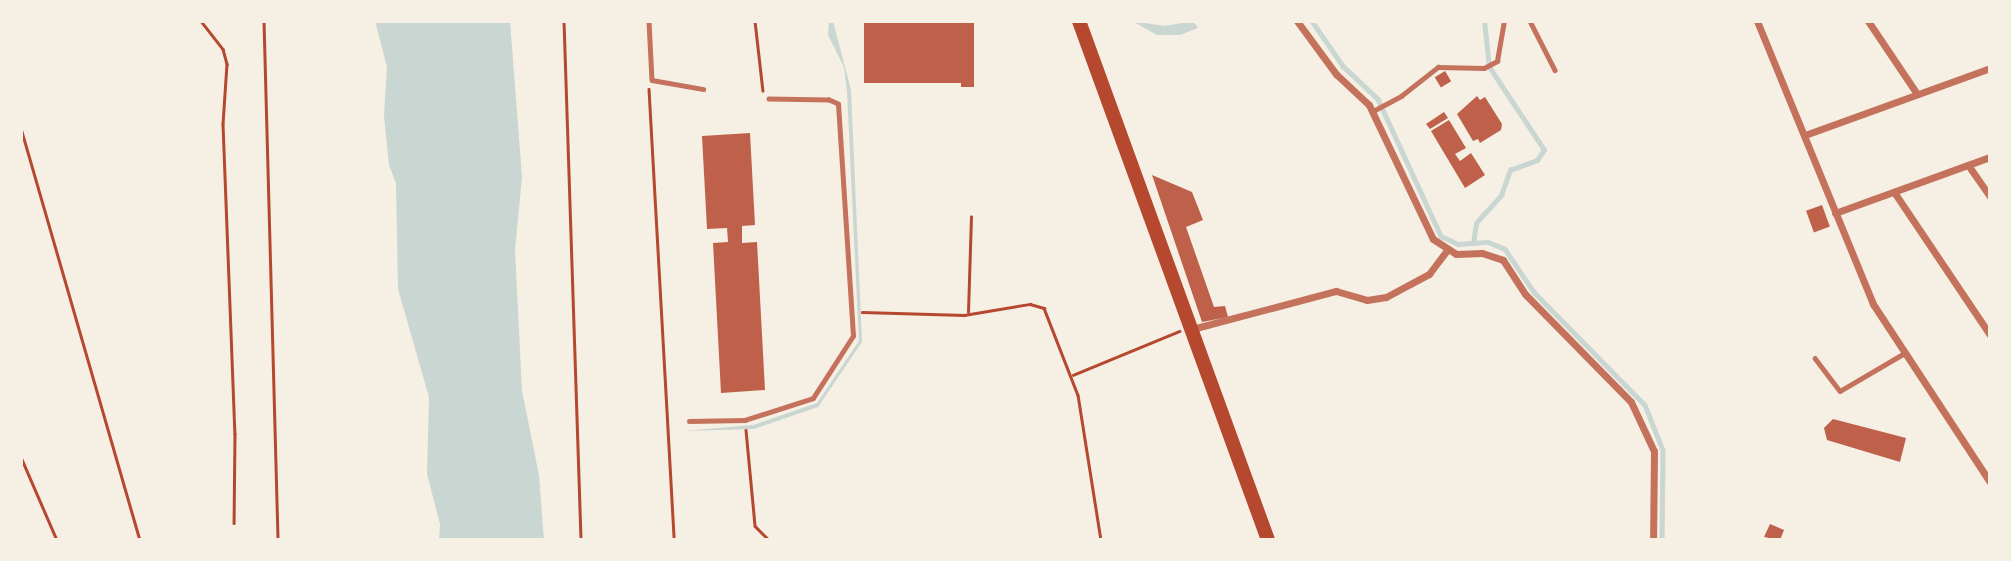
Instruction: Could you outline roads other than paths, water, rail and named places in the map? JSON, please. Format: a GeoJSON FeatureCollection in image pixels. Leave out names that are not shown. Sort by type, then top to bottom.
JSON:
{"type":"FeatureCollection","features":[{"type":"Feature","properties":{"kind":"highway"},"geometry":{"type":"LineString","coordinates":[[1072,21],[1111,104]]}},
{"type":"Feature","properties":{"kind":"highway"},"geometry":{"type":"LineString","coordinates":[[1079,21],[1268,540]]}},
{"type":"Feature","properties":{"kind":"street"},"geometry":{"type":"LineString","coordinates":[[1297,21],[1336,74],[1362,95],[1428,230],[1447,250],[1500,258],[1525,294],[1631,402],[1653,447],[1653,540]]}},
{"type":"Feature","properties":{"kind":"street"},"geometry":{"type":"LineString","coordinates":[[1757,21],[1873,304],[1903,354],[1987,473],[1990,482]]}},
{"type":"Feature","properties":{"kind":"street"},"geometry":{"type":"LineString","coordinates":[[1868,21],[1917,94]]}},
{"type":"Feature","properties":{"kind":"street"},"geometry":{"type":"LineString","coordinates":[[1805,135],[1990,68]]}},
{"type":"Feature","properties":{"kind":"street"},"geometry":{"type":"LineString","coordinates":[[1835,213],[1990,157]]}},
{"type":"Feature","properties":{"kind":"street"},"geometry":{"type":"LineString","coordinates":[[1968,165],[1990,197]]}},
{"type":"Feature","properties":{"kind":"street"},"geometry":{"type":"LineString","coordinates":[[1894,192],[1990,335]]}},
{"type":"Feature","properties":{"kind":"street"},"geometry":{"type":"LineString","coordinates":[[1192,329],[1336,291],[1367,300],[1386,297],[1429,274],[1447,250]]}},
{"type":"Feature","properties":{"kind":"lane"},"geometry":{"type":"LineString","coordinates":[[649,21],[652,80],[703,89]]}},
{"type":"Feature","properties":{"kind":"lane"},"geometry":{"type":"LineString","coordinates":[[1372,111],[1401,96],[1438,67],[1484,68],[1497,61],[1504,21]]}},
{"type":"Feature","properties":{"kind":"lane"},"geometry":{"type":"LineString","coordinates":[[1530,21],[1555,70]]}},
{"type":"Feature","properties":{"kind":"lane"},"geometry":{"type":"LineString","coordinates":[[690,421],[745,419],[816,396],[852,340],[838,104],[769,99]]}},
{"type":"Feature","properties":{"kind":"lane"},"geometry":{"type":"LineString","coordinates":[[1815,358],[1840,391],[1903,354]]}},
{"type":"Feature","properties":{"kind":"waterway"},"geometry":{"type":"LineString","coordinates":[[1312,21],[1343,66],[1378,99],[1441,236],[1458,244],[1488,242],[1505,249],[1534,292],[1645,405],[1663,450],[1662,540]]}},
{"type":"Feature","properties":{"kind":"waterway"},"geometry":{"type":"LineString","coordinates":[[1473,243],[1476,223],[1501,195],[1510,170],[1537,160],[1544,150],[1489,67],[1484,21]]}}]}
